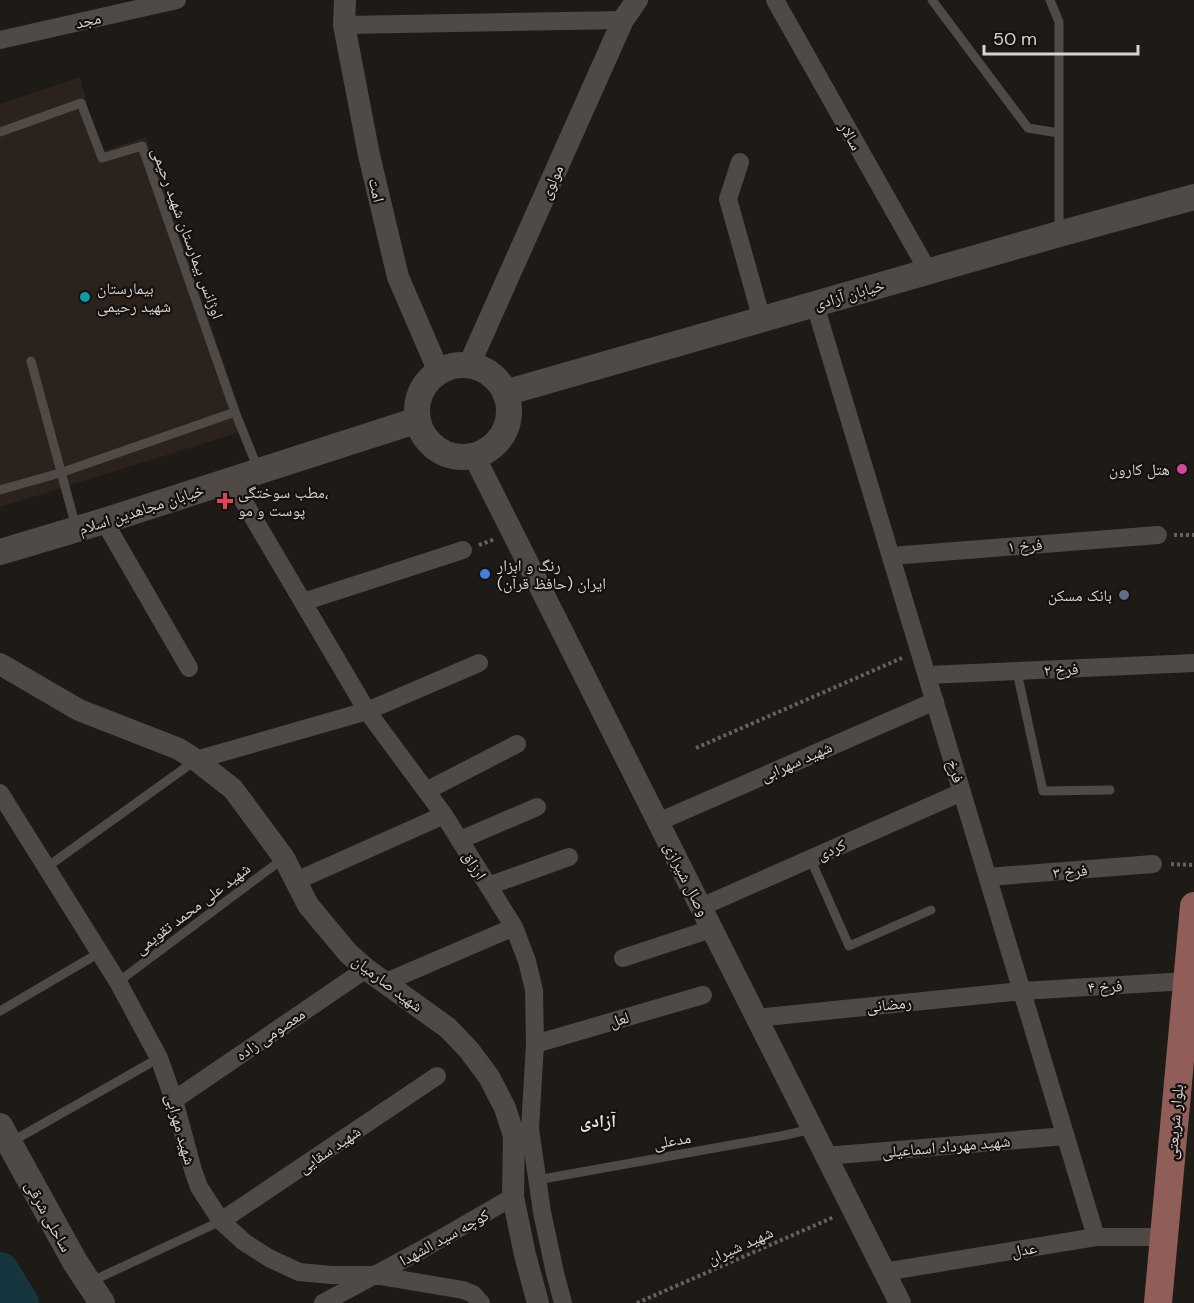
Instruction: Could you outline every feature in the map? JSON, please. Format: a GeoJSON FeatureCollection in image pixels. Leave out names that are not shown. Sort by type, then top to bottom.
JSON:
{"type":"FeatureCollection","features":[{"type":"Feature","properties":{"kind":"main road","name":"خیابان آزادی"},"geometry":{"type":"LineString","coordinates":[[505,393],[1194,197]]}},
{"type":"Feature","properties":{"kind":"main road"},"geometry":{"type":"LineString","coordinates":[[469,365],[484,370],[497,380],[505,393],[509,408],[507,424],[500,438],[488,449],[474,456],[459,457],[444,453],[422,434],[417,406],[428,380],[453,366],[469,365]]}},
{"type":"Feature","properties":{"kind":"main road","name":"خیابان مجاهدین اسلام"},"geometry":{"type":"LineString","coordinates":[[0,552],[418,420]]}},
{"type":"Feature","properties":{"kind":"main road","name":"بلوار شریعتی"},"geometry":{"type":"LineString","coordinates":[[1158,1303],[1194,906]]}},
{"type":"Feature","properties":{"kind":"main road","name":"ساحلی شرقی"},"geometry":{"type":"LineString","coordinates":[[5,1135],[75,1262],[96,1293]]}},
{"type":"Feature","properties":{"kind":"street","name":"مجد"},"geometry":{"type":"LineString","coordinates":[[0,40],[177,0]]}},
{"type":"Feature","properties":{"kind":"street","name":"امت"},"geometry":{"type":"LineString","coordinates":[[345,0],[344,24],[369,154],[398,278],[439,372]]}},
{"type":"Feature","properties":{"kind":"street","name":"مولوی"},"geometry":{"type":"LineString","coordinates":[[469,365],[623,20],[637,0]]}},
{"type":"Feature","properties":{"kind":"street","name":"سالار"},"geometry":{"type":"LineString","coordinates":[[775,0],[928,271]]}},
{"type":"Feature","properties":{"kind":"street"},"geometry":{"type":"LineString","coordinates":[[344,24],[623,20]]}},
{"type":"Feature","properties":{"kind":"street"},"geometry":{"type":"LineString","coordinates":[[740,162],[728,199],[762,320]]}},
{"type":"Feature","properties":{"kind":"street","name":"فرخ"},"geometry":{"type":"LineString","coordinates":[[815,305],[1096,1237]]}},
{"type":"Feature","properties":{"kind":"street","name":"وصال شیرازی"},"geometry":{"type":"LineString","coordinates":[[474,456],[900,1303]]}},
{"type":"Feature","properties":{"kind":"street","name":"ارزاق"},"geometry":{"type":"LineString","coordinates":[[231,480],[367,711],[444,814],[514,927],[527,961],[534,990],[535,1044],[530,1130],[542,1212],[563,1303]]}},
{"type":"Feature","properties":{"kind":"street"},"geometry":{"type":"LineString","coordinates":[[104,520],[189,668]]}},
{"type":"Feature","properties":{"kind":"street","name":"فرخ ۱"},"geometry":{"type":"LineString","coordinates":[[891,556],[1158,535]]}},
{"type":"Feature","properties":{"kind":"street"},"geometry":{"type":"LineString","coordinates":[[303,602],[463,550]]}},
{"type":"Feature","properties":{"kind":"street"},"geometry":{"type":"LineString","coordinates":[[196,760],[367,711],[479,663]]}},
{"type":"Feature","properties":{"kind":"street","name":"فرخ ۲"},"geometry":{"type":"LineString","coordinates":[[927,675],[1194,663]]}},
{"type":"Feature","properties":{"kind":"street","name":"شهید صارمیان"},"geometry":{"type":"LineString","coordinates":[[0,664],[79,710],[179,749],[232,789],[284,858],[308,905],[348,952],[366,969],[448,1028],[469,1050],[489,1077],[505,1108],[514,1136],[513,1197],[538,1303]]}},
{"type":"Feature","properties":{"kind":"street","name":"شهید سهرابی"},"geometry":{"type":"LineString","coordinates":[[658,822],[935,701]]}},
{"type":"Feature","properties":{"kind":"street"},"geometry":{"type":"LineString","coordinates":[[426,791],[517,744]]}},
{"type":"Feature","properties":{"kind":"street","name":"کردی"},"geometry":{"type":"LineString","coordinates":[[701,907],[962,792]]}},
{"type":"Feature","properties":{"kind":"street","name":"شهید مهرابی"},"geometry":{"type":"LineString","coordinates":[[0,793],[9,814],[47,867],[118,982],[159,1058],[174,1100],[199,1187],[221,1221],[244,1242],[269,1258],[299,1272],[374,1275],[464,1290],[473,1294],[481,1303]]}},
{"type":"Feature","properties":{"kind":"street"},"geometry":{"type":"LineString","coordinates":[[460,840],[537,807]]}},
{"type":"Feature","properties":{"kind":"street"},"geometry":{"type":"LineString","coordinates":[[296,881],[444,814]]}},
{"type":"Feature","properties":{"kind":"street"},"geometry":{"type":"LineString","coordinates":[[488,886],[569,857]]}},
{"type":"Feature","properties":{"kind":"street","name":"فرخ ۳"},"geometry":{"type":"LineString","coordinates":[[988,877],[1152,864]]}},
{"type":"Feature","properties":{"kind":"street"},"geometry":{"type":"LineString","coordinates":[[386,982],[514,927]]}},
{"type":"Feature","properties":{"kind":"street"},"geometry":{"type":"LineString","coordinates":[[623,958],[711,929]]}},
{"type":"Feature","properties":{"kind":"street","name":"معصومی زاده"},"geometry":{"type":"LineString","coordinates":[[174,1100],[366,969]]}},
{"type":"Feature","properties":{"kind":"street","name":"فرخ ۴"},"geometry":{"type":"LineString","coordinates":[[1022,991],[1187,981]]}},
{"type":"Feature","properties":{"kind":"street","name":"رمضانی"},"geometry":{"type":"LineString","coordinates":[[756,1018],[1022,991]]}},
{"type":"Feature","properties":{"kind":"street","name":"لعل"},"geometry":{"type":"LineString","coordinates":[[535,1044],[703,995]]}},
{"type":"Feature","properties":{"kind":"street","name":"شهید سقایی"},"geometry":{"type":"LineString","coordinates":[[221,1221],[437,1076]]}},
{"type":"Feature","properties":{"kind":"street","name":"شهید مهرداد اسماعیلی"},"geometry":{"type":"LineString","coordinates":[[825,1156],[1066,1136]]}},
{"type":"Feature","properties":{"kind":"street","name":"کوچه سید الشهدا"},"geometry":{"type":"LineString","coordinates":[[323,1303],[513,1197]]}},
{"type":"Feature","properties":{"kind":"street","name":"عدل"},"geometry":{"type":"LineString","coordinates":[[884,1272],[1096,1237],[1164,1237]]}},
{"type":"Feature","properties":{"kind":"lane"},"geometry":{"type":"LineString","coordinates":[[932,0],[1028,129],[1059,133]]}},
{"type":"Feature","properties":{"kind":"lane"},"geometry":{"type":"LineString","coordinates":[[1050,0],[1059,22],[1059,234]]}},
{"type":"Feature","properties":{"kind":"lane","name":"اوژانس بیمارستان شهید رحیمی"},"geometry":{"type":"LineString","coordinates":[[0,132],[81,103],[102,158],[142,146],[235,412],[259,471]]}},
{"type":"Feature","properties":{"kind":"lane"},"geometry":{"type":"LineString","coordinates":[[31,361],[77,529]]}},
{"type":"Feature","properties":{"kind":"lane"},"geometry":{"type":"LineString","coordinates":[[0,490],[60,473],[235,412]]}},
{"type":"Feature","properties":{"kind":"lane"},"geometry":{"type":"LineString","coordinates":[[1017,672],[1043,791],[1110,790]]}},
{"type":"Feature","properties":{"kind":"lane"},"geometry":{"type":"LineString","coordinates":[[47,867],[196,760]]}},
{"type":"Feature","properties":{"kind":"lane","name":"شهید علی محمد تقویمی"},"geometry":{"type":"LineString","coordinates":[[118,982],[284,858]]}},
{"type":"Feature","properties":{"kind":"lane"},"geometry":{"type":"LineString","coordinates":[[810,858],[849,946],[931,910]]}},
{"type":"Feature","properties":{"kind":"lane"},"geometry":{"type":"LineString","coordinates":[[0,1011],[99,952]]}},
{"type":"Feature","properties":{"kind":"lane"},"geometry":{"type":"LineString","coordinates":[[5,1135],[159,1058]]}},
{"type":"Feature","properties":{"kind":"lane","name":"مدعلی"},"geometry":{"type":"LineString","coordinates":[[537,1180],[812,1129]]}},
{"type":"Feature","properties":{"kind":"lane"},"geometry":{"type":"LineString","coordinates":[[96,1293],[221,1221]]}},
{"type":"Feature","properties":{"kind":"path"},"geometry":{"type":"LineString","coordinates":[[463,550],[513,533]]}},
{"type":"Feature","properties":{"kind":"path"},"geometry":{"type":"LineString","coordinates":[[696,748],[920,651]]}},
{"type":"Feature","properties":{"kind":"path","name":"شهید شیران"},"geometry":{"type":"LineString","coordinates":[[637,1303],[852,1209]]}},
{"type":"Feature","properties":{"kind":"shaded area","name":"بیمارستان شهید رحیمی"},"geometry":{"type":"Polygon","coordinates":[[[80,77],[99,152],[146,137],[247,430],[0,507],[0,104],[80,77]]]}},
{"type":"Feature","properties":{"kind":"waterway"},"geometry":{"type":"LineString","coordinates":[[0,1271],[20,1303]]}},
{"type":"Feature","properties":{"kind":"place","name":"بیمارستان شهید رحیمی"},"geometry":{"type":"Point","coordinates":[85,297]}},
{"type":"Feature","properties":{"kind":"place","name":"هتل کارون"},"geometry":{"type":"Point","coordinates":[1182,469]}},
{"type":"Feature","properties":{"kind":"place","name":"مطب سوختگی، پوست و مو"},"geometry":{"type":"Point","coordinates":[225,501]}},
{"type":"Feature","properties":{"kind":"place","name":"رنگ و ابزار ایران (حافظ قرآن)"},"geometry":{"type":"Point","coordinates":[485,574]}},
{"type":"Feature","properties":{"kind":"place","name":"بانک مسکن"},"geometry":{"type":"Point","coordinates":[1124,595]}},
{"type":"Feature","properties":{"kind":"district","name":"آزادی"},"geometry":{"type":"Point","coordinates":[598,1121]}}]}
